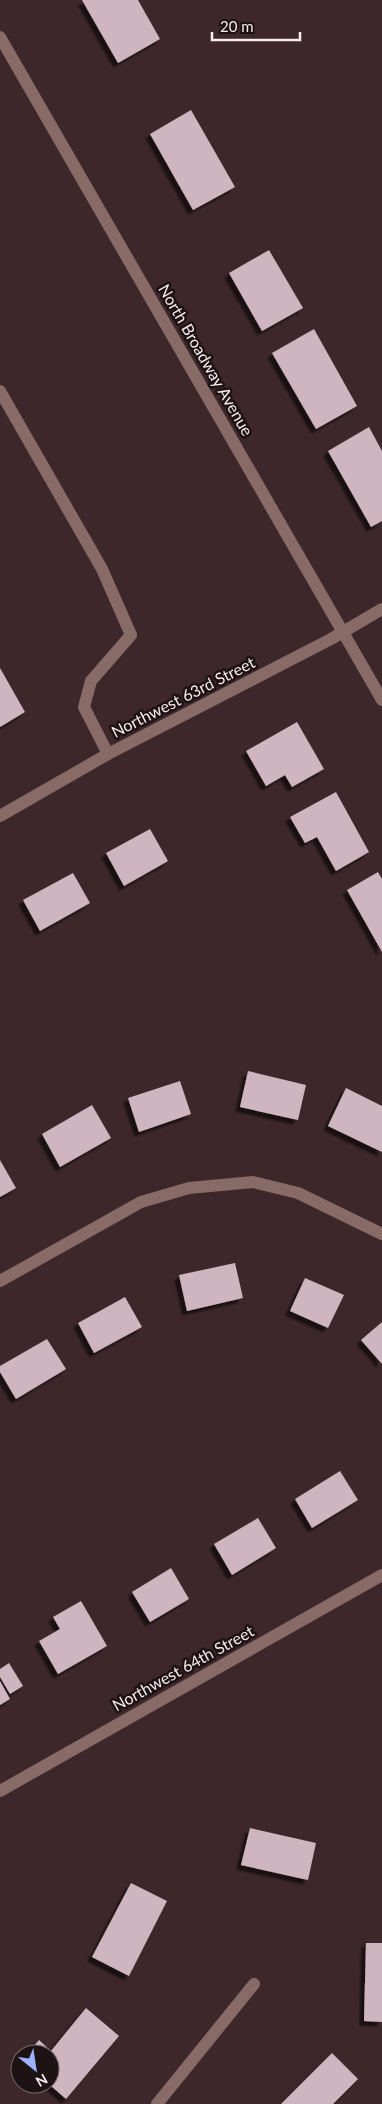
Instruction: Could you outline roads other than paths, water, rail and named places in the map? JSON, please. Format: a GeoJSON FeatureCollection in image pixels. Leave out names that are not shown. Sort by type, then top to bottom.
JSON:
{"type":"FeatureCollection","features":[{"type":"Feature","properties":{"kind":"street","name":"North Broadway Avenue"},"geometry":{"type":"LineString","coordinates":[[0,37],[382,700]]}},
{"type":"Feature","properties":{"kind":"street"},"geometry":{"type":"LineString","coordinates":[[0,391],[102,569],[131,635],[91,681],[84,707],[108,754]]}},
{"type":"Feature","properties":{"kind":"street","name":"Northwest 63rd Street"},"geometry":{"type":"LineString","coordinates":[[0,816],[108,754],[344,632],[382,609]]}},
{"type":"Feature","properties":{"kind":"street"},"geometry":{"type":"LineString","coordinates":[[0,1281],[141,1202],[189,1188],[253,1182],[298,1193],[382,1234]]}},
{"type":"Feature","properties":{"kind":"street","name":"Northwest 64th Street"},"geometry":{"type":"LineString","coordinates":[[0,1791],[382,1575]]}},
{"type":"Feature","properties":{"kind":"street"},"geometry":{"type":"LineString","coordinates":[[157,2104],[254,1984]]}}]}
